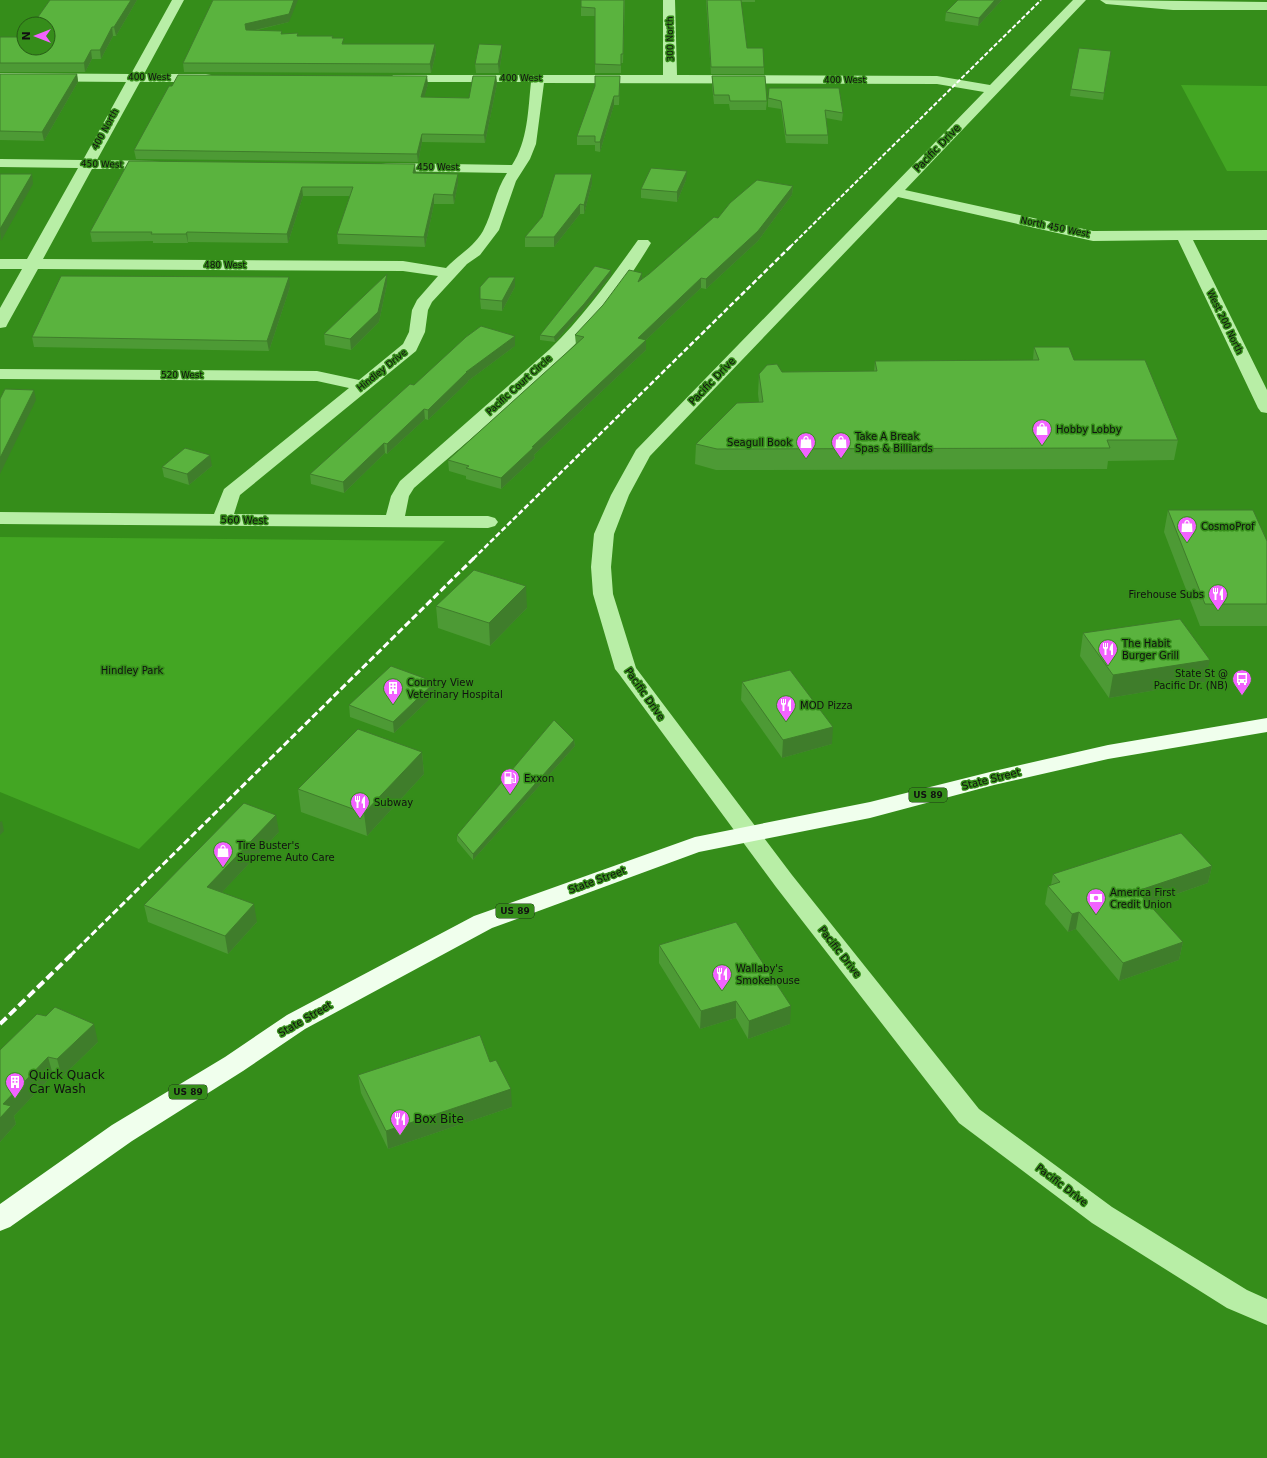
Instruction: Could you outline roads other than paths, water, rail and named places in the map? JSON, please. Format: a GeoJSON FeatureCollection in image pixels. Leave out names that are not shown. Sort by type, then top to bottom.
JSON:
{"type":"FeatureCollection","features":[{"type":"Feature","properties":{"kind":"main road","name":"State Street"},"geometry":{"type":"LineString","coordinates":[[0,1219],[122,1133],[234,1064],[296,1022],[483,922],[695,845],[748,833],[870,810],[994,778],[1108,752],[1267,725]]}},
{"type":"Feature","properties":{"kind":"street","name":"400 North"},"geometry":{"type":"LineString","coordinates":[[0,323],[86,164],[178,0]]}},
{"type":"Feature","properties":{"kind":"street","name":"300 North"},"geometry":{"type":"LineString","coordinates":[[669,0],[670,79]]}},
{"type":"Feature","properties":{"kind":"street","name":"Pacific Drive"},"geometry":{"type":"LineString","coordinates":[[1080,0],[642,454],[620,496],[604,534],[601,567],[603,594],[626,669],[748,833],[969,1116],[1102,1215],[1237,1299],[1267,1312]]}},
{"type":"Feature","properties":{"kind":"street"},"geometry":{"type":"LineString","coordinates":[[1106,0],[1157,6],[1267,6]]}},
{"type":"Feature","properties":{"kind":"street","name":"400 West"},"geometry":{"type":"LineString","coordinates":[[0,77],[219,78]]}},
{"type":"Feature","properties":{"kind":"street","name":"400 West"},"geometry":{"type":"LineString","coordinates":[[387,78],[937,80],[994,90]]}},
{"type":"Feature","properties":{"kind":"street","name":"Hindley Drive"},"geometry":{"type":"LineString","coordinates":[[222,520],[231,492],[410,347],[418,332],[420,310],[425,300],[449,273],[484,241],[491,230],[509,181],[523,159],[532,132],[538,78]]}},
{"type":"Feature","properties":{"kind":"street","name":"450 West"},"geometry":{"type":"LineString","coordinates":[[0,162],[168,166]]}},
{"type":"Feature","properties":{"kind":"street","name":"450 West"},"geometry":{"type":"LineString","coordinates":[[375,167],[516,169]]}},
{"type":"Feature","properties":{"kind":"street","name":"North 450 West"},"geometry":{"type":"LineString","coordinates":[[895,192],[1093,236],[1267,235]]}},
{"type":"Feature","properties":{"kind":"street","name":"West 200 North"},"geometry":{"type":"LineString","coordinates":[[1182,235],[1267,408]]}},
{"type":"Feature","properties":{"kind":"street","name":"Pacific Court Circle"},"geometry":{"type":"LineString","coordinates":[[394,522],[397,504],[407,485],[552,356],[576,332],[630,265],[643,243]]}},
{"type":"Feature","properties":{"kind":"street","name":"480 West"},"geometry":{"type":"LineString","coordinates":[[0,264],[403,266],[449,273]]}},
{"type":"Feature","properties":{"kind":"street","name":"520 West"},"geometry":{"type":"LineString","coordinates":[[0,374],[317,376],[362,386]]}},
{"type":"Feature","properties":{"kind":"street","name":"560 West"},"geometry":{"type":"LineString","coordinates":[[0,518],[488,522]]}},
{"type":"Feature","properties":{"kind":"railway"},"geometry":{"type":"LineString","coordinates":[[790,247],[1041,0]]}},
{"type":"Feature","properties":{"kind":"railway"},"geometry":{"type":"LineString","coordinates":[[473,559],[791,246]]}},
{"type":"Feature","properties":{"kind":"railway"},"geometry":{"type":"LineString","coordinates":[[70,956],[474,558]]}},
{"type":"Feature","properties":{"kind":"railway"},"geometry":{"type":"LineString","coordinates":[[0,1024],[71,955]]}},
{"type":"Feature","properties":{"kind":"place","name":"Hobby Lobby"},"geometry":{"type":"Point","coordinates":[1042,446]}},
{"type":"Feature","properties":{"kind":"place","name":"Seagull Book"},"geometry":{"type":"Point","coordinates":[806,459]}},
{"type":"Feature","properties":{"kind":"place","name":"Take A Break Spas & Billiards"},"geometry":{"type":"Point","coordinates":[841,459]}},
{"type":"Feature","properties":{"kind":"place","name":"CosmoProf"},"geometry":{"type":"Point","coordinates":[1187,543]}},
{"type":"Feature","properties":{"kind":"place","name":"Firehouse Subs"},"geometry":{"type":"Point","coordinates":[1218,611]}},
{"type":"Feature","properties":{"kind":"place","name":"The Habit Burger Grill"},"geometry":{"type":"Point","coordinates":[1108,666]}},
{"type":"Feature","properties":{"kind":"place","name":"State St @ Pacific Dr. (NB)"},"geometry":{"type":"Point","coordinates":[1242,696]}},
{"type":"Feature","properties":{"kind":"place","name":"Country View Veterinary Hospital"},"geometry":{"type":"Point","coordinates":[393,705]}},
{"type":"Feature","properties":{"kind":"place","name":"MOD Pizza"},"geometry":{"type":"Point","coordinates":[786,722]}},
{"type":"Feature","properties":{"kind":"place","name":"Exxon"},"geometry":{"type":"Point","coordinates":[510,795]}},
{"type":"Feature","properties":{"kind":"place","name":"Subway"},"geometry":{"type":"Point","coordinates":[360,819]}},
{"type":"Feature","properties":{"kind":"place","name":"Tire Buster's Supreme Auto Care"},"geometry":{"type":"Point","coordinates":[223,868]}},
{"type":"Feature","properties":{"kind":"place","name":"America First Credit Union"},"geometry":{"type":"Point","coordinates":[1096,915]}},
{"type":"Feature","properties":{"kind":"place","name":"Wallaby's Smokehouse"},"geometry":{"type":"Point","coordinates":[722,991]}},
{"type":"Feature","properties":{"kind":"place","name":"Quick Quack Car Wash"},"geometry":{"type":"Point","coordinates":[15,1099]}},
{"type":"Feature","properties":{"kind":"place","name":"Box Bite"},"geometry":{"type":"Point","coordinates":[400,1136]}},
{"type":"Feature","properties":{"kind":"park label","name":"Hindley Park"},"geometry":{"type":"Point","coordinates":[132,670]}}]}
